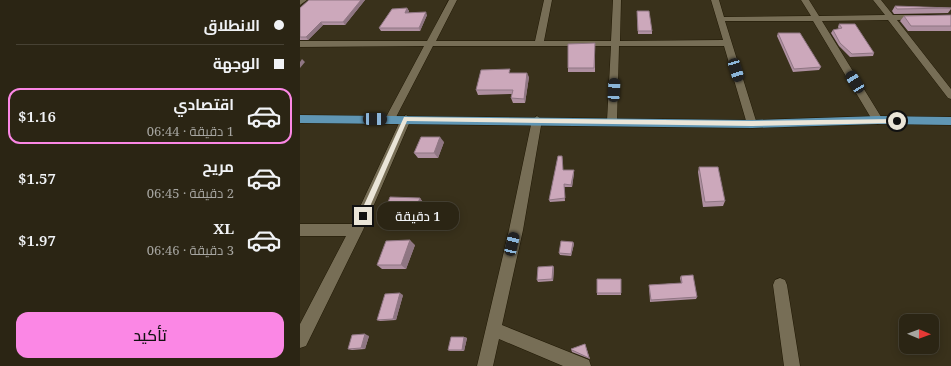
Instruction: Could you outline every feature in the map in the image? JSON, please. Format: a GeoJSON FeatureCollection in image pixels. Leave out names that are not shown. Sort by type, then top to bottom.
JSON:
{"type":"FeatureCollection","features":[{"type":"Feature","properties":{"kind":"main road"},"geometry":{"type":"LineString","coordinates":[[300,119],[537,120],[752,124],[878,120],[951,121]]}},
{"type":"Feature","properties":{"kind":"street"},"geometry":{"type":"LineString","coordinates":[[300,3],[303,0]]}},
{"type":"Feature","properties":{"kind":"street"},"geometry":{"type":"LineString","coordinates":[[390,119],[453,0]]}},
{"type":"Feature","properties":{"kind":"street"},"geometry":{"type":"LineString","coordinates":[[539,43],[548,0]]}},
{"type":"Feature","properties":{"kind":"street"},"geometry":{"type":"LineString","coordinates":[[612,122],[617,0]]}},
{"type":"Feature","properties":{"kind":"street"},"geometry":{"type":"LineString","coordinates":[[714,0],[752,124]]}},
{"type":"Feature","properties":{"kind":"street"},"geometry":{"type":"LineString","coordinates":[[805,0],[878,120]]}},
{"type":"Feature","properties":{"kind":"street"},"geometry":{"type":"LineString","coordinates":[[877,0],[951,96]]}},
{"type":"Feature","properties":{"kind":"street"},"geometry":{"type":"LineString","coordinates":[[720,19],[951,17]]}},
{"type":"Feature","properties":{"kind":"street"},"geometry":{"type":"LineString","coordinates":[[300,44],[727,43]]}},
{"type":"Feature","properties":{"kind":"street"},"geometry":{"type":"LineString","coordinates":[[300,340],[356,230],[406,119]]}},
{"type":"Feature","properties":{"kind":"street"},"geometry":{"type":"LineString","coordinates":[[485,366],[516,230],[537,120]]}},
{"type":"Feature","properties":{"kind":"street"},"geometry":{"type":"LineString","coordinates":[[300,230],[356,230]]}},
{"type":"Feature","properties":{"kind":"street"},"geometry":{"type":"LineString","coordinates":[[780,285],[792,366]]}},
{"type":"Feature","properties":{"kind":"street"},"geometry":{"type":"LineString","coordinates":[[493,329],[583,366]]}},
{"type":"Feature","properties":{"kind":"building"},"geometry":{"type":"Polygon","coordinates":[[[309,0],[361,0],[343,22],[321,22],[306,37],[300,37],[300,8],[309,0]]]}},
{"type":"Feature","properties":{"kind":"building"},"geometry":{"type":"Polygon","coordinates":[[[895,6],[951,8],[897,9],[895,6]]]}},
{"type":"Feature","properties":{"kind":"building"},"geometry":{"type":"Polygon","coordinates":[[[407,8],[405,13],[426,12],[419,28],[379,28],[392,9],[407,8]]]}},
{"type":"Feature","properties":{"kind":"building"},"geometry":{"type":"Polygon","coordinates":[[[637,11],[649,11],[652,31],[638,31],[637,11]]]}},
{"type":"Feature","properties":{"kind":"building"},"geometry":{"type":"Polygon","coordinates":[[[951,15],[951,26],[911,26],[904,16],[951,15]]]}},
{"type":"Feature","properties":{"kind":"building"},"geometry":{"type":"Polygon","coordinates":[[[839,24],[855,24],[874,53],[852,54],[840,43],[833,30],[842,28],[839,24]]]}},
{"type":"Feature","properties":{"kind":"building"},"geometry":{"type":"Polygon","coordinates":[[[778,33],[800,33],[821,67],[794,69],[778,33]]]}},
{"type":"Feature","properties":{"kind":"building"},"geometry":{"type":"Polygon","coordinates":[[[595,43],[594,68],[568,68],[568,44],[595,43]]]}},
{"type":"Feature","properties":{"kind":"building"},"geometry":{"type":"Polygon","coordinates":[[[510,69],[509,73],[527,73],[524,99],[511,98],[513,90],[476,90],[481,70],[510,69]]]}},
{"type":"Feature","properties":{"kind":"building"},"geometry":{"type":"Polygon","coordinates":[[[421,137],[440,137],[434,153],[414,153],[421,137]]]}},
{"type":"Feature","properties":{"kind":"building"},"geometry":{"type":"Polygon","coordinates":[[[558,156],[562,156],[563,170],[574,170],[571,185],[564,184],[565,198],[549,200],[558,156]]]}},
{"type":"Feature","properties":{"kind":"building"},"geometry":{"type":"Polygon","coordinates":[[[699,167],[718,167],[725,201],[705,202],[699,167]]]}},
{"type":"Feature","properties":{"kind":"building"},"geometry":{"type":"Polygon","coordinates":[[[390,197],[420,198],[412,216],[382,218],[390,197]]]}},
{"type":"Feature","properties":{"kind":"building"},"geometry":{"type":"Polygon","coordinates":[[[410,240],[401,265],[377,265],[386,241],[410,240]]]}},
{"type":"Feature","properties":{"kind":"building"},"geometry":{"type":"Polygon","coordinates":[[[561,241],[573,242],[571,254],[559,253],[561,241]]]}},
{"type":"Feature","properties":{"kind":"building"},"geometry":{"type":"Polygon","coordinates":[[[553,266],[552,279],[537,280],[538,267],[553,266]]]}},
{"type":"Feature","properties":{"kind":"building"},"geometry":{"type":"Polygon","coordinates":[[[693,275],[697,297],[651,300],[649,285],[682,283],[681,276],[693,275]]]}},
{"type":"Feature","properties":{"kind":"building"},"geometry":{"type":"Polygon","coordinates":[[[597,279],[621,279],[621,293],[597,293],[597,279]]]}},
{"type":"Feature","properties":{"kind":"building"},"geometry":{"type":"Polygon","coordinates":[[[400,293],[393,319],[377,320],[385,294],[400,293]]]}},
{"type":"Feature","properties":{"kind":"building"},"geometry":{"type":"Polygon","coordinates":[[[365,334],[361,348],[348,349],[352,335],[365,334]]]}},
{"type":"Feature","properties":{"kind":"building"},"geometry":{"type":"Polygon","coordinates":[[[451,337],[464,337],[462,350],[448,350],[451,337]]]}},
{"type":"Feature","properties":{"kind":"building"},"geometry":{"type":"Polygon","coordinates":[[[585,344],[589,358],[571,349],[585,344]]]}},
{"type":"Feature","properties":{"kind":"route"},"geometry":{"type":"LineString","coordinates":[[363,216],[406,119],[752,124],[857,120],[897,121]]}}]}
